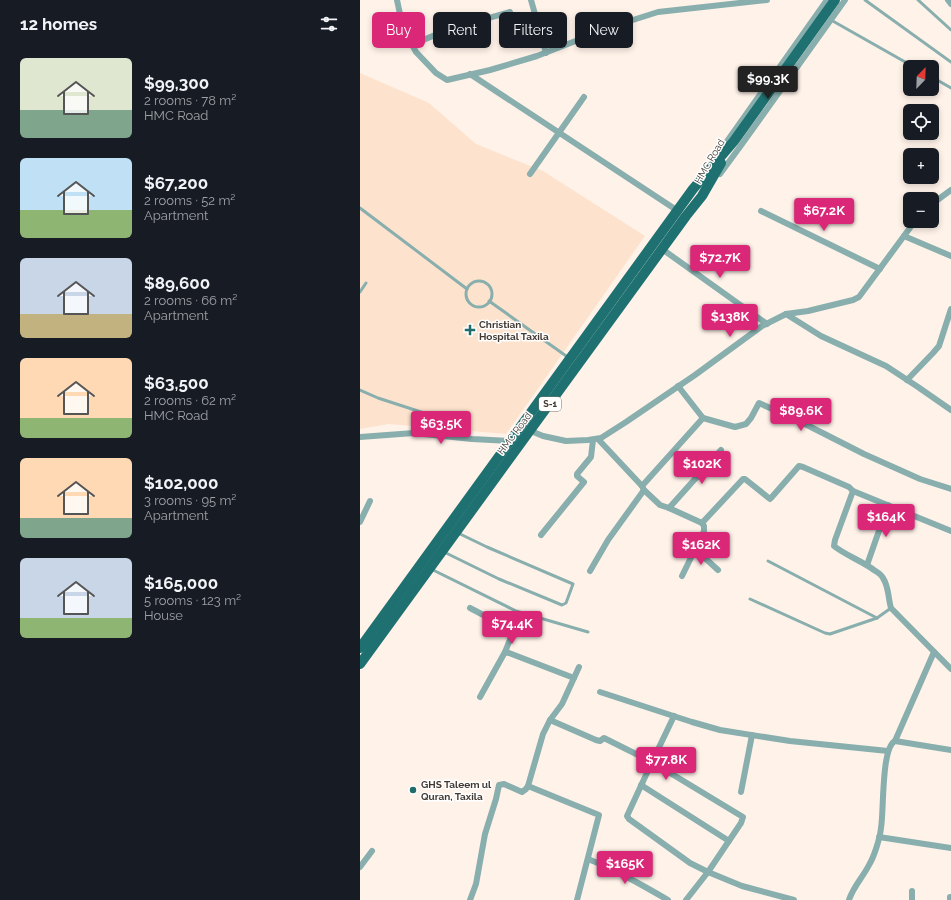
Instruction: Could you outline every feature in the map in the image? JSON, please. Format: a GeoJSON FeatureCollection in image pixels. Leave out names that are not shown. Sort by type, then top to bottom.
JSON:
{"type":"FeatureCollection","features":[{"type":"Feature","properties":{"kind":"main road","name":"S-1"},"geometry":{"type":"LineString","coordinates":[[734,141],[835,0]]}},
{"type":"Feature","properties":{"kind":"main road","name":"HMC Road"},"geometry":{"type":"LineString","coordinates":[[360,664],[531,431],[575,361],[693,189],[734,141]]}},
{"type":"Feature","properties":{"kind":"main road","name":"HMC Road"},"geometry":{"type":"LineString","coordinates":[[360,648],[510,441],[575,361],[702,196],[734,141]]}},
{"type":"Feature","properties":{"kind":"street"},"geometry":{"type":"LineString","coordinates":[[397,0],[400,12]]}},
{"type":"Feature","properties":{"kind":"street"},"geometry":{"type":"LineString","coordinates":[[531,0],[546,53]]}},
{"type":"Feature","properties":{"kind":"street"},"geometry":{"type":"LineString","coordinates":[[414,48],[436,73],[447,80],[537,56],[614,26],[658,12],[767,0]]}},
{"type":"Feature","properties":{"kind":"street"},"geometry":{"type":"LineString","coordinates":[[693,189],[827,0]]}},
{"type":"Feature","properties":{"kind":"street"},"geometry":{"type":"LineString","coordinates":[[702,196],[742,144],[845,0]]}},
{"type":"Feature","properties":{"kind":"street"},"geometry":{"type":"LineString","coordinates":[[948,0],[951,4]]}},
{"type":"Feature","properties":{"kind":"street"},"geometry":{"type":"LineString","coordinates":[[425,39],[475,21],[499,15]]}},
{"type":"Feature","properties":{"kind":"street"},"geometry":{"type":"LineString","coordinates":[[470,74],[678,211]]}},
{"type":"Feature","properties":{"kind":"street"},"geometry":{"type":"LineString","coordinates":[[530,174],[584,97]]}},
{"type":"Feature","properties":{"kind":"street"},"geometry":{"type":"LineString","coordinates":[[939,199],[951,190]]}},
{"type":"Feature","properties":{"kind":"street"},"geometry":{"type":"LineString","coordinates":[[761,211],[880,269]]}},
{"type":"Feature","properties":{"kind":"street"},"geometry":{"type":"LineString","coordinates":[[531,431],[543,436],[566,440],[596,439],[626,422],[762,326],[786,314],[853,300],[859,297],[910,228]]}},
{"type":"Feature","properties":{"kind":"street"},"geometry":{"type":"LineString","coordinates":[[904,236],[951,256]]}},
{"type":"Feature","properties":{"kind":"street"},"geometry":{"type":"LineString","coordinates":[[662,249],[767,324]]}},
{"type":"Feature","properties":{"kind":"street"},"geometry":{"type":"LineString","coordinates":[[907,380],[939,346],[951,309]]}},
{"type":"Feature","properties":{"kind":"street"},"geometry":{"type":"LineString","coordinates":[[786,314],[821,336],[886,366],[951,410]]}},
{"type":"Feature","properties":{"kind":"street"},"geometry":{"type":"LineString","coordinates":[[678,386],[703,418],[735,427],[741,426],[746,424],[751,418],[759,402],[864,454],[920,478],[951,489]]}},
{"type":"Feature","properties":{"kind":"street"},"geometry":{"type":"LineString","coordinates":[[590,571],[608,540],[643,488],[703,418]]}},
{"type":"Feature","properties":{"kind":"street"},"geometry":{"type":"LineString","coordinates":[[360,437],[414,433],[522,442]]}},
{"type":"Feature","properties":{"kind":"street"},"geometry":{"type":"LineString","coordinates":[[596,439],[660,505],[702,523],[704,526],[704,531],[682,576]]}},
{"type":"Feature","properties":{"kind":"street"},"geometry":{"type":"LineString","coordinates":[[541,534],[584,482],[577,476],[577,474],[592,457],[596,439]]}},
{"type":"Feature","properties":{"kind":"street"},"geometry":{"type":"LineString","coordinates":[[668,508],[721,450]]}},
{"type":"Feature","properties":{"kind":"street"},"geometry":{"type":"LineString","coordinates":[[702,523],[743,479],[770,499],[799,466],[849,487],[853,491],[888,506],[951,531]]}},
{"type":"Feature","properties":{"kind":"street"},"geometry":{"type":"LineString","coordinates":[[853,491],[834,546],[880,574],[888,592],[891,608],[951,669]]}},
{"type":"Feature","properties":{"kind":"street"},"geometry":{"type":"LineString","coordinates":[[360,522],[370,501]]}},
{"type":"Feature","properties":{"kind":"street"},"geometry":{"type":"LineString","coordinates":[[867,565],[888,506]]}},
{"type":"Feature","properties":{"kind":"street"},"geometry":{"type":"LineString","coordinates":[[695,550],[718,570]]}},
{"type":"Feature","properties":{"kind":"street"},"geometry":{"type":"LineString","coordinates":[[470,608],[513,632],[505,652],[480,697]]}},
{"type":"Feature","properties":{"kind":"street"},"geometry":{"type":"LineString","coordinates":[[505,652],[574,678]]}},
{"type":"Feature","properties":{"kind":"street"},"geometry":{"type":"LineString","coordinates":[[849,900],[851,894],[869,865],[879,837],[881,828],[884,773],[888,751],[892,743],[895,741],[934,652]]}},
{"type":"Feature","properties":{"kind":"street"},"geometry":{"type":"LineString","coordinates":[[470,900],[476,884],[485,834],[499,785],[504,784],[522,792],[526,789],[543,734],[550,720],[562,704],[579,667]]}},
{"type":"Feature","properties":{"kind":"street"},"geometry":{"type":"LineString","coordinates":[[600,692],[720,730],[790,741],[888,751]]}},
{"type":"Feature","properties":{"kind":"street"},"geometry":{"type":"LineString","coordinates":[[674,716],[627,816],[629,819],[690,863],[742,886],[794,900]]}},
{"type":"Feature","properties":{"kind":"street"},"geometry":{"type":"LineString","coordinates":[[550,720],[596,740],[600,741],[604,738],[652,762],[743,817],[741,823],[708,872],[686,900]]}},
{"type":"Feature","properties":{"kind":"street"},"geometry":{"type":"LineString","coordinates":[[740,792],[752,735]]}},
{"type":"Feature","properties":{"kind":"street"},"geometry":{"type":"LineString","coordinates":[[895,741],[951,750]]}},
{"type":"Feature","properties":{"kind":"street"},"geometry":{"type":"LineString","coordinates":[[528,786],[599,815],[577,900]]}},
{"type":"Feature","properties":{"kind":"street"},"geometry":{"type":"LineString","coordinates":[[641,786],[729,841]]}},
{"type":"Feature","properties":{"kind":"street"},"geometry":{"type":"LineString","coordinates":[[879,837],[951,848]]}},
{"type":"Feature","properties":{"kind":"street"},"geometry":{"type":"LineString","coordinates":[[360,867],[372,851]]}},
{"type":"Feature","properties":{"kind":"street"},"geometry":{"type":"LineString","coordinates":[[588,858],[610,868],[668,900]]}},
{"type":"Feature","properties":{"kind":"street"},"geometry":{"type":"LineString","coordinates":[[912,892],[912,900]]}},
{"type":"Feature","properties":{"kind":"lane"},"geometry":{"type":"LineString","coordinates":[[864,0],[951,62]]}},
{"type":"Feature","properties":{"kind":"lane"},"geometry":{"type":"LineString","coordinates":[[918,0],[951,30]]}},
{"type":"Feature","properties":{"kind":"lane"},"geometry":{"type":"LineString","coordinates":[[831,20],[903,61]]}},
{"type":"Feature","properties":{"kind":"lane"},"geometry":{"type":"LineString","coordinates":[[939,81],[951,88]]}},
{"type":"Feature","properties":{"kind":"lane"},"geometry":{"type":"LineString","coordinates":[[360,208],[467,289]]}},
{"type":"Feature","properties":{"kind":"lane"},"geometry":{"type":"LineString","coordinates":[[482,281],[491,287],[492,293],[490,301],[484,306],[478,307],[473,306],[469,302],[466,297],[466,292],[471,282],[482,281]]}},
{"type":"Feature","properties":{"kind":"lane"},"geometry":{"type":"LineString","coordinates":[[360,292],[366,283]]}},
{"type":"Feature","properties":{"kind":"lane"},"geometry":{"type":"LineString","coordinates":[[490,301],[575,361]]}},
{"type":"Feature","properties":{"kind":"lane"},"geometry":{"type":"LineString","coordinates":[[360,390],[378,398],[421,412]]}},
{"type":"Feature","properties":{"kind":"lane"},"geometry":{"type":"LineString","coordinates":[[442,551],[562,605],[566,603],[573,584],[456,532]]}},
{"type":"Feature","properties":{"kind":"lane"},"geometry":{"type":"LineString","coordinates":[[768,561],[877,618]]}},
{"type":"Feature","properties":{"kind":"lane"},"geometry":{"type":"LineString","coordinates":[[430,568],[516,611],[588,632]]}},
{"type":"Feature","properties":{"kind":"lane"},"geometry":{"type":"LineString","coordinates":[[750,599],[830,634],[877,618],[891,608]]}},
{"type":"Feature","properties":{"kind":"shaded area","name":"Christian Hospital Taxila"},"geometry":{"type":"Polygon","coordinates":[[[360,73],[429,103],[476,144],[543,171],[645,236],[506,434],[389,424],[360,429],[360,73]]]}},
{"type":"Feature","properties":{"kind":"place","name":"Christian Hospital Taxila"},"geometry":{"type":"Point","coordinates":[470,330]}},
{"type":"Feature","properties":{"kind":"place","name":"GHS Taleem ul Quran, Taxila"},"geometry":{"type":"Point","coordinates":[413,790]}}]}
